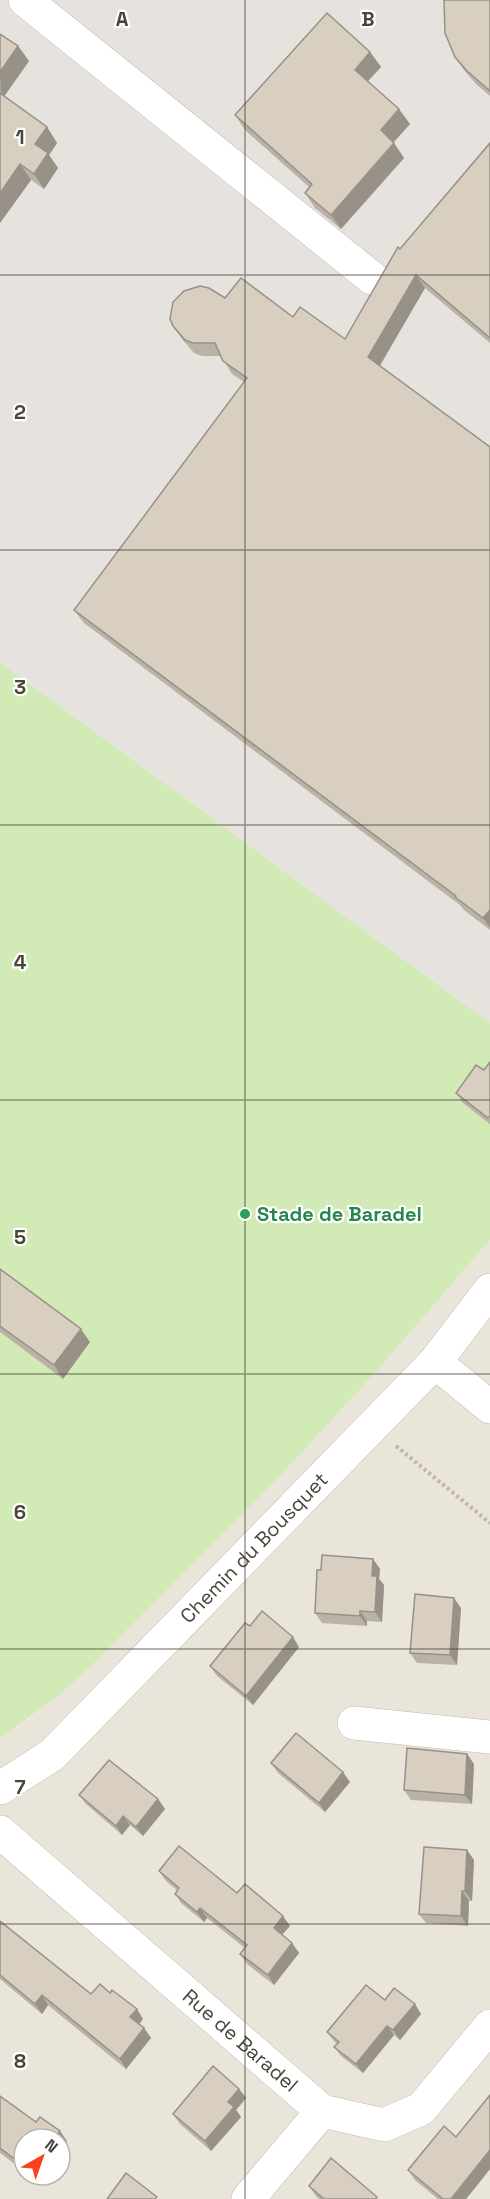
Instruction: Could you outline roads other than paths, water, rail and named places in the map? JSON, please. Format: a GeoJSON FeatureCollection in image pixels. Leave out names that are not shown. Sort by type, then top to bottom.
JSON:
{"type":"FeatureCollection","features":[{"type":"Feature","properties":{"kind":"street"},"geometry":{"type":"LineString","coordinates":[[25,0],[372,278]]}},
{"type":"Feature","properties":{"kind":"street","name":"Chemin du Bousquet"},"geometry":{"type":"LineString","coordinates":[[0,1788],[52,1755],[435,1362],[490,1290]]}},
{"type":"Feature","properties":{"kind":"street"},"geometry":{"type":"LineString","coordinates":[[435,1362],[490,1407]]}},
{"type":"Feature","properties":{"kind":"street"},"geometry":{"type":"LineString","coordinates":[[354,1723],[490,1737]]}},
{"type":"Feature","properties":{"kind":"street","name":"Rue de Baradel"},"geometry":{"type":"LineString","coordinates":[[0,1832],[322,2111],[384,2124],[421,2109],[490,2026]]}},
{"type":"Feature","properties":{"kind":"street"},"geometry":{"type":"LineString","coordinates":[[248,2199],[322,2111]]}},
{"type":"Feature","properties":{"kind":"place","name":"Stade de Baradel"},"geometry":{"type":"Point","coordinates":[245,1214]}}]}
